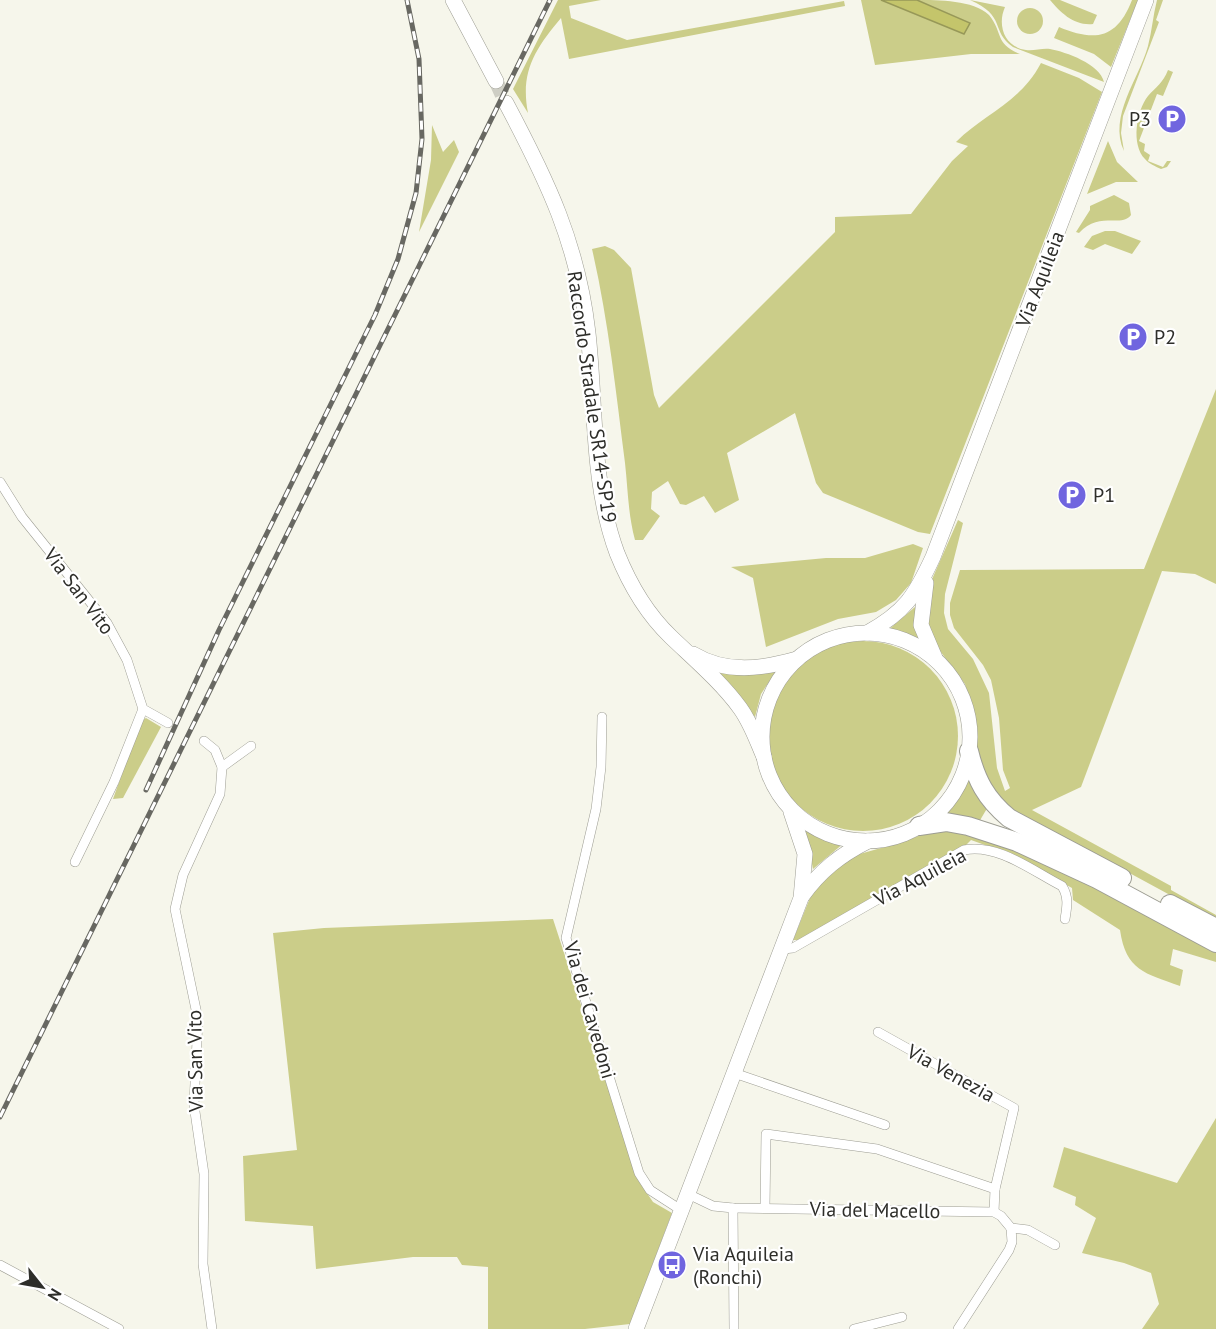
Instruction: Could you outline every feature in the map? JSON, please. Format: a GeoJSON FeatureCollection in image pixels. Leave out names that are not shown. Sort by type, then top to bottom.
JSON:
{"type":"FeatureCollection","features":[{"type":"Feature","properties":{"kind":"highway"},"geometry":{"type":"LineString","coordinates":[[969,751],[982,789],[993,805],[1010,818],[1216,928]]}},
{"type":"Feature","properties":{"kind":"highway"},"geometry":{"type":"LineString","coordinates":[[919,826],[946,822],[968,826],[1017,842],[1097,879],[1216,943]]}},
{"type":"Feature","properties":{"kind":"main road"},"geometry":{"type":"LineString","coordinates":[[453,0],[496,81]]}},
{"type":"Feature","properties":{"kind":"main road","name":"Via Aquileia"},"geometry":{"type":"LineString","coordinates":[[867,633],[902,610],[916,593],[933,557],[1146,0]]}},
{"type":"Feature","properties":{"kind":"main road","name":"Raccordo Stradale SR14-SP19"},"geometry":{"type":"LineString","coordinates":[[506,103],[554,196],[578,274],[587,331],[600,481],[611,535],[622,566],[655,620],[742,711],[764,757]]}},
{"type":"Feature","properties":{"kind":"main road","name":"Via Aquileia"},"geometry":{"type":"LineString","coordinates":[[933,557],[923,592],[921,625],[936,660]]}},
{"type":"Feature","properties":{"kind":"main road"},"geometry":{"type":"LineString","coordinates":[[636,1329],[801,898],[805,854],[790,809],[774,785],[764,757],[762,735],[770,698],[776,684],[797,659],[830,639],[867,633],[886,635],[909,642],[936,660],[959,692],[968,721],[969,751],[955,790],[943,806],[919,826],[888,839],[868,841],[827,834],[811,826],[790,809]]}},
{"type":"Feature","properties":{"kind":"main road","name":"Raccordo Stradale SR14-SP19"},"geometry":{"type":"LineString","coordinates":[[682,647],[699,657],[729,667],[751,669],[797,659]]}},
{"type":"Feature","properties":{"kind":"main road"},"geometry":{"type":"LineString","coordinates":[[801,898],[817,876],[835,860],[868,841]]}},
{"type":"Feature","properties":{"kind":"street","name":"Via San Vito"},"geometry":{"type":"LineString","coordinates":[[0,482],[22,517],[107,623],[127,660],[142,709]]}},
{"type":"Feature","properties":{"kind":"street"},"geometry":{"type":"LineString","coordinates":[[75,862],[114,782],[142,709],[168,723]]}},
{"type":"Feature","properties":{"kind":"street","name":"Via dei Cavedoni"},"geometry":{"type":"LineString","coordinates":[[602,717],[601,768],[596,809],[566,938],[639,1173],[650,1190],[681,1210]]}},
{"type":"Feature","properties":{"kind":"street"},"geometry":{"type":"LineString","coordinates":[[204,741],[215,750],[222,767],[251,746]]}},
{"type":"Feature","properties":{"kind":"street","name":"Via San Vito"},"geometry":{"type":"LineString","coordinates":[[212,1329],[203,1264],[204,1174],[194,1105],[198,1019],[175,909],[183,875],[220,794],[222,767]]}},
{"type":"Feature","properties":{"kind":"street","name":"Via Aquileia"},"geometry":{"type":"LineString","coordinates":[[783,949],[793,948],[964,850],[975,848],[998,853],[1062,886],[1068,904],[1065,919]]}},
{"type":"Feature","properties":{"kind":"street","name":"Via Venezia"},"geometry":{"type":"LineString","coordinates":[[878,1032],[1014,1108],[995,1189],[994,1212]]}},
{"type":"Feature","properties":{"kind":"street"},"geometry":{"type":"LineString","coordinates":[[734,1073],[885,1125]]}},
{"type":"Feature","properties":{"kind":"street"},"geometry":{"type":"LineString","coordinates":[[765,1208],[766,1134],[877,1149],[995,1189]]}},
{"type":"Feature","properties":{"kind":"street","name":"Via del Macello"},"geometry":{"type":"LineString","coordinates":[[688,1194],[713,1206],[733,1208],[994,1212]]}},
{"type":"Feature","properties":{"kind":"street"},"geometry":{"type":"LineString","coordinates":[[733,1208],[735,1329]]}},
{"type":"Feature","properties":{"kind":"street"},"geometry":{"type":"LineString","coordinates":[[958,1329],[1012,1242],[1011,1228],[1001,1216],[994,1212]]}},
{"type":"Feature","properties":{"kind":"street"},"geometry":{"type":"LineString","coordinates":[[1011,1228],[1028,1230],[1055,1245]]}},
{"type":"Feature","properties":{"kind":"street"},"geometry":{"type":"LineString","coordinates":[[0,1264],[119,1329]]}},
{"type":"Feature","properties":{"kind":"street"},"geometry":{"type":"LineString","coordinates":[[854,1329],[902,1317]]}},
{"type":"Feature","properties":{"kind":"green space"},"geometry":{"type":"Polygon","coordinates":[[[558,0],[601,0],[569,6],[571,18],[627,40],[844,1],[845,6],[569,59],[561,18],[537,51],[528,73],[526,98],[528,113],[513,89],[558,0]]]}},
{"type":"Feature","properties":{"kind":"green space"},"geometry":{"type":"Polygon","coordinates":[[[861,0],[881,0],[964,33],[970,23],[917,0],[955,2],[974,6],[989,15],[1006,46],[1020,54],[971,54],[875,65],[861,0]]]}},
{"type":"Feature","properties":{"kind":"green space"},"geometry":{"type":"Polygon","coordinates":[[[970,0],[1005,7],[1002,28],[1012,45],[1026,50],[1050,49],[1073,56],[1089,64],[1104,82],[1013,47],[1006,41],[989,12],[970,0]]]}},
{"type":"Feature","properties":{"kind":"green space"},"geometry":{"type":"Polygon","coordinates":[[[1050,0],[1060,0],[1097,15],[1093,24],[1080,23],[1063,14],[1050,0]]]}},
{"type":"Feature","properties":{"kind":"green space"},"geometry":{"type":"Polygon","coordinates":[[[1132,0],[1138,0],[1111,67],[1094,54],[1054,38],[1059,27],[1083,35],[1103,34],[1112,30],[1126,13],[1132,0]]]}},
{"type":"Feature","properties":{"kind":"green space"},"geometry":{"type":"Polygon","coordinates":[[[1157,0],[1163,0],[1156,20],[1159,22],[1123,116],[1121,133],[1124,151],[1120,138],[1122,111],[1144,59],[1157,0]]]}},
{"type":"Feature","properties":{"kind":"green space"},"geometry":{"type":"Polygon","coordinates":[[[1030,8],[1039,12],[1043,21],[1039,30],[1030,34],[1021,30],[1017,21],[1021,12],[1030,8]]]}},
{"type":"Feature","properties":{"kind":"green space"},"geometry":{"type":"Polygon","coordinates":[[[1041,63],[1079,78],[1102,92],[930,534],[918,532],[823,493],[816,483],[795,413],[727,453],[739,500],[715,513],[704,496],[686,505],[680,504],[668,481],[652,492],[651,509],[660,516],[643,540],[635,540],[611,355],[592,249],[605,246],[614,250],[631,268],[654,395],[659,408],[835,232],[835,217],[911,214],[952,161],[968,146],[956,142],[1013,98],[1033,77],[1041,63]]]}},
{"type":"Feature","properties":{"kind":"green space"},"geometry":{"type":"Polygon","coordinates":[[[1168,70],[1173,72],[1163,96],[1157,94],[1139,141],[1145,144],[1144,151],[1150,155],[1148,161],[1163,167],[1167,161],[1171,161],[1167,167],[1161,169],[1148,162],[1141,153],[1138,145],[1137,128],[1144,102],[1162,82],[1168,70]]]}},
{"type":"Feature","properties":{"kind":"green space"},"geometry":{"type":"Polygon","coordinates":[[[432,125],[443,152],[454,140],[459,152],[419,232],[431,160],[432,125]]]}},
{"type":"Feature","properties":{"kind":"green space"},"geometry":{"type":"Polygon","coordinates":[[[1108,141],[1117,162],[1138,182],[1116,182],[1087,194],[1108,141]]]}},
{"type":"Feature","properties":{"kind":"green space"},"geometry":{"type":"Polygon","coordinates":[[[1114,195],[1129,203],[1131,215],[1127,219],[1094,223],[1079,233],[1076,232],[1090,210],[1090,206],[1114,195]]]}},
{"type":"Feature","properties":{"kind":"green space"},"geometry":{"type":"Polygon","coordinates":[[[1105,231],[1115,231],[1141,241],[1132,254],[1105,244],[1093,250],[1084,247],[1092,236],[1105,231]]]}},
{"type":"Feature","properties":{"kind":"green space"},"geometry":{"type":"Polygon","coordinates":[[[1216,389],[1216,584],[1195,574],[1162,571],[1081,787],[1032,810],[1171,886],[1171,890],[1216,915],[1216,920],[1100,857],[1025,822],[996,798],[977,754],[975,718],[965,684],[934,643],[926,623],[926,599],[958,520],[963,523],[945,594],[944,613],[948,629],[973,659],[989,693],[997,768],[1005,791],[1010,788],[1003,770],[999,718],[991,680],[983,665],[954,628],[950,615],[950,603],[960,570],[1144,569],[1216,389]]]}},
{"type":"Feature","properties":{"kind":"green space"},"geometry":{"type":"Polygon","coordinates":[[[913,544],[923,548],[911,583],[896,600],[876,612],[838,619],[766,647],[753,578],[731,567],[826,558],[865,558],[913,544]]]}},
{"type":"Feature","properties":{"kind":"green space"},"geometry":{"type":"Polygon","coordinates":[[[915,607],[923,642],[920,643],[887,631],[915,607]]]}},
{"type":"Feature","properties":{"kind":"green space"},"geometry":{"type":"Polygon","coordinates":[[[863,641],[881,643],[899,649],[916,657],[930,669],[942,683],[950,700],[956,718],[958,736],[956,754],[950,772],[942,789],[930,803],[916,815],[899,823],[881,829],[863,831],[845,829],[827,823],[810,815],[796,803],[784,789],[776,772],[770,754],[768,736],[770,718],[776,700],[784,683],[796,669],[810,657],[827,649],[845,643],[863,641]]]}},
{"type":"Feature","properties":{"kind":"green space"},"geometry":{"type":"Polygon","coordinates":[[[714,669],[776,671],[761,694],[755,717],[714,669]]]}},
{"type":"Feature","properties":{"kind":"green space"},"geometry":{"type":"Polygon","coordinates":[[[146,718],[161,727],[123,798],[113,799],[141,721],[146,718]]]}},
{"type":"Feature","properties":{"kind":"green space"},"geometry":{"type":"Polygon","coordinates":[[[966,769],[989,805],[979,822],[939,816],[954,795],[966,769]]]}},
{"type":"Feature","properties":{"kind":"green space"},"geometry":{"type":"Polygon","coordinates":[[[951,828],[1020,852],[1087,883],[1216,953],[1216,962],[1173,949],[1170,965],[1183,970],[1180,986],[1157,978],[1139,969],[1132,962],[1123,944],[1120,930],[1073,900],[1072,888],[1010,854],[971,840],[966,845],[799,940],[793,940],[812,893],[849,857],[906,841],[935,829],[951,828]]]}},
{"type":"Feature","properties":{"kind":"green space"},"geometry":{"type":"Polygon","coordinates":[[[805,830],[844,843],[813,869],[805,830]]]}},
{"type":"Feature","properties":{"kind":"green space"},"geometry":{"type":"Polygon","coordinates":[[[553,919],[638,1180],[653,1202],[672,1213],[630,1324],[585,1329],[488,1329],[488,1267],[462,1265],[457,1257],[413,1257],[316,1269],[313,1226],[245,1221],[243,1156],[297,1150],[273,933],[324,928],[553,919]]]}},
{"type":"Feature","properties":{"kind":"green space"},"geometry":{"type":"Polygon","coordinates":[[[1216,1118],[1216,1329],[1142,1329],[1159,1304],[1151,1273],[1124,1263],[1082,1253],[1096,1218],[1075,1205],[1076,1197],[1053,1187],[1064,1147],[1177,1183],[1216,1118]]]}},
{"type":"Feature","properties":{"kind":"shaded area"},"geometry":{"type":"Polygon","coordinates":[[[881,0],[917,0],[970,23],[964,34],[881,0]]]}},
{"type":"Feature","properties":{"kind":"tunnel"},"geometry":{"type":"LineString","coordinates":[[496,81],[506,103]]}},
{"type":"Feature","properties":{"kind":"railway"},"geometry":{"type":"LineString","coordinates":[[146,790],[219,630],[375,315],[398,259],[416,193],[422,139],[419,59],[407,0]]}},
{"type":"Feature","properties":{"kind":"railway"},"geometry":{"type":"LineString","coordinates":[[0,1117],[550,0]]}},
{"type":"Feature","properties":{"kind":"place","name":"P3"},"geometry":{"type":"Point","coordinates":[1172,119]}},
{"type":"Feature","properties":{"kind":"place","name":"P2"},"geometry":{"type":"Point","coordinates":[1133,337]}},
{"type":"Feature","properties":{"kind":"place","name":"P1"},"geometry":{"type":"Point","coordinates":[1072,495]}},
{"type":"Feature","properties":{"kind":"place","name":"Via Aquileia (Ronchi)"},"geometry":{"type":"Point","coordinates":[672,1265]}}]}
